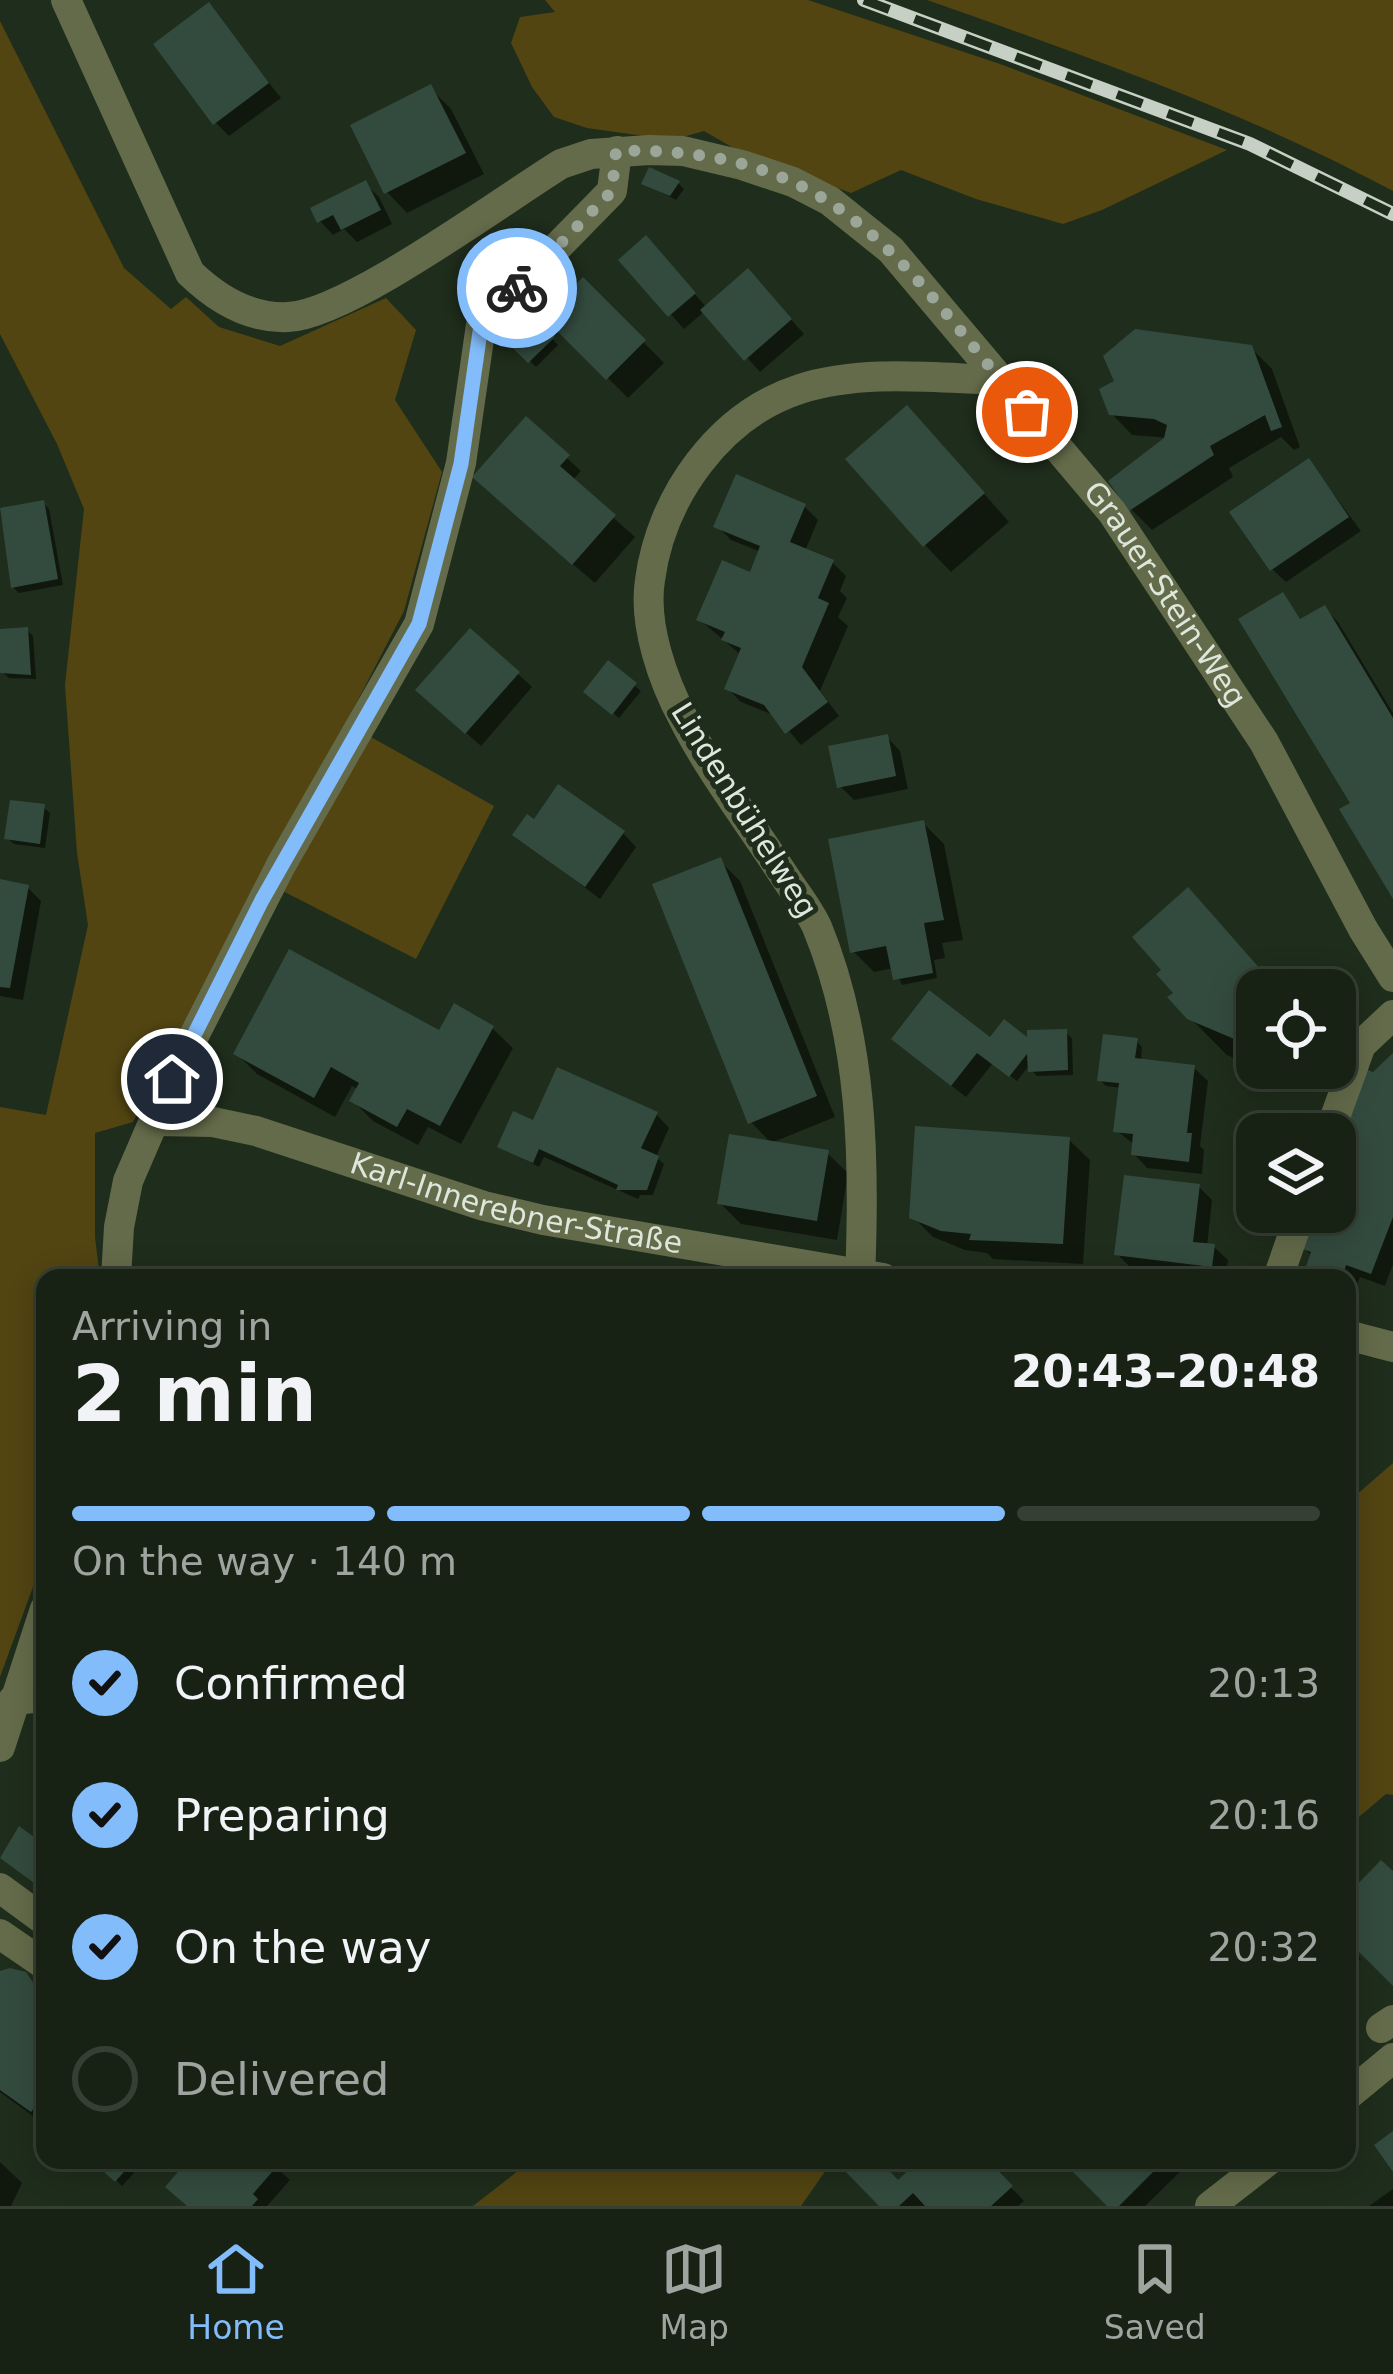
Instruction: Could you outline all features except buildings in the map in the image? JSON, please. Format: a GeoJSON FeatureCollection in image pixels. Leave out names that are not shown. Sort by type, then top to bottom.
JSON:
{"type":"FeatureCollection","features":[{"type":"Feature","properties":{"kind":"street","name":"Grauer-Stein-Weg"},"geometry":{"type":"LineString","coordinates":[[66,0],[190,273],[216,295],[249,312],[285,317],[331,307],[561,164],[616,151],[683,152],[712,158],[768,172],[830,201],[891,250],[1112,512],[1264,742],[1393,977]]}},
{"type":"Feature","properties":{"kind":"street"},"geometry":{"type":"LineString","coordinates":[[117,1269],[128,1181],[156,1120],[243,935],[419,624],[461,464],[481,325],[612,191],[616,151]]}},
{"type":"Feature","properties":{"kind":"street","name":"Lindenbühelweg"},"geometry":{"type":"LineString","coordinates":[[868,1269],[862,1124],[846,1025],[816,925],[685,724],[651,624],[650,579],[683,484],[721,438],[772,399],[834,380],[1000,380]]}},
{"type":"Feature","properties":{"kind":"street"},"geometry":{"type":"LineString","coordinates":[[1337,1113],[1361,1045],[1393,1015]]}},
{"type":"Feature","properties":{"kind":"street","name":"Karl-Innerebner-Straße"},"geometry":{"type":"LineString","coordinates":[[156,1120],[213,1122],[256,1131],[499,1210],[824,1269]]}},
{"type":"Feature","properties":{"kind":"street"},"geometry":{"type":"LineString","coordinates":[[1281,1269],[1294,1233]]}},
{"type":"Feature","properties":{"kind":"street"},"geometry":{"type":"LineString","coordinates":[[1356,1337],[1393,1346]]}},
{"type":"Feature","properties":{"kind":"street"},"geometry":{"type":"LineString","coordinates":[[0,1747],[36,1635]]}},
{"type":"Feature","properties":{"kind":"street"},"geometry":{"type":"LineString","coordinates":[[13,1700],[36,1698]]}},
{"type":"Feature","properties":{"kind":"street"},"geometry":{"type":"LineString","coordinates":[[0,1888],[36,1914]]}},
{"type":"Feature","properties":{"kind":"street"},"geometry":{"type":"LineString","coordinates":[[0,1934],[36,1959]]}},
{"type":"Feature","properties":{"kind":"street"},"geometry":{"type":"LineString","coordinates":[[1356,2089],[1393,2058]]}},
{"type":"Feature","properties":{"kind":"street"},"geometry":{"type":"LineString","coordinates":[[1210,2206],[1257,2169]]}},
{"type":"Feature","properties":{"kind":"shaded area"},"geometry":{"type":"Polygon","coordinates":[[[545,0],[808,0],[1000,64],[1227,150],[1063,224],[976,199],[901,170],[851,193],[737,150],[704,131],[672,140],[587,128],[554,117],[532,87],[511,43],[520,17],[555,12],[545,0]]]}},
{"type":"Feature","properties":{"kind":"shaded area"},"geometry":{"type":"Polygon","coordinates":[[[927,0],[1393,0],[1393,191],[1222,110],[927,0]]]}},
{"type":"Feature","properties":{"kind":"shaded area"},"geometry":{"type":"Polygon","coordinates":[[[0,21],[124,268],[171,309],[186,297],[219,327],[280,346],[386,298],[416,330],[395,400],[442,472],[404,611],[346,723],[494,806],[416,959],[265,882],[133,1122],[95,1133],[99,1269],[36,1269],[36,1579],[0,1677],[0,1107],[46,1115],[88,925],[77,853],[65,685],[84,509],[57,444],[0,334],[0,21]]]}},
{"type":"Feature","properties":{"kind":"shaded area"},"geometry":{"type":"Polygon","coordinates":[[[1393,1463],[1393,1795],[1386,1794],[1356,1819],[1356,1495],[1393,1463]]]}},
{"type":"Feature","properties":{"kind":"shaded area"},"geometry":{"type":"Polygon","coordinates":[[[520,2169],[827,2169],[801,2206],[473,2206],[520,2169]]]}},
{"type":"Feature","properties":{"kind":"railway"},"geometry":{"type":"LineString","coordinates":[[864,0],[1250,144],[1393,214]]}},
{"type":"Feature","properties":{"kind":"way so far"},"geometry":{"type":"LineString","coordinates":[[517,288],[612,191],[616,151],[683,152],[712,158],[793,182],[860,221],[948,314],[1027,412]]}},
{"type":"Feature","properties":{"kind":"route"},"geometry":{"type":"LineString","coordinates":[[172,1079],[262,900],[419,624],[461,464],[481,325],[517,288]]}}]}
